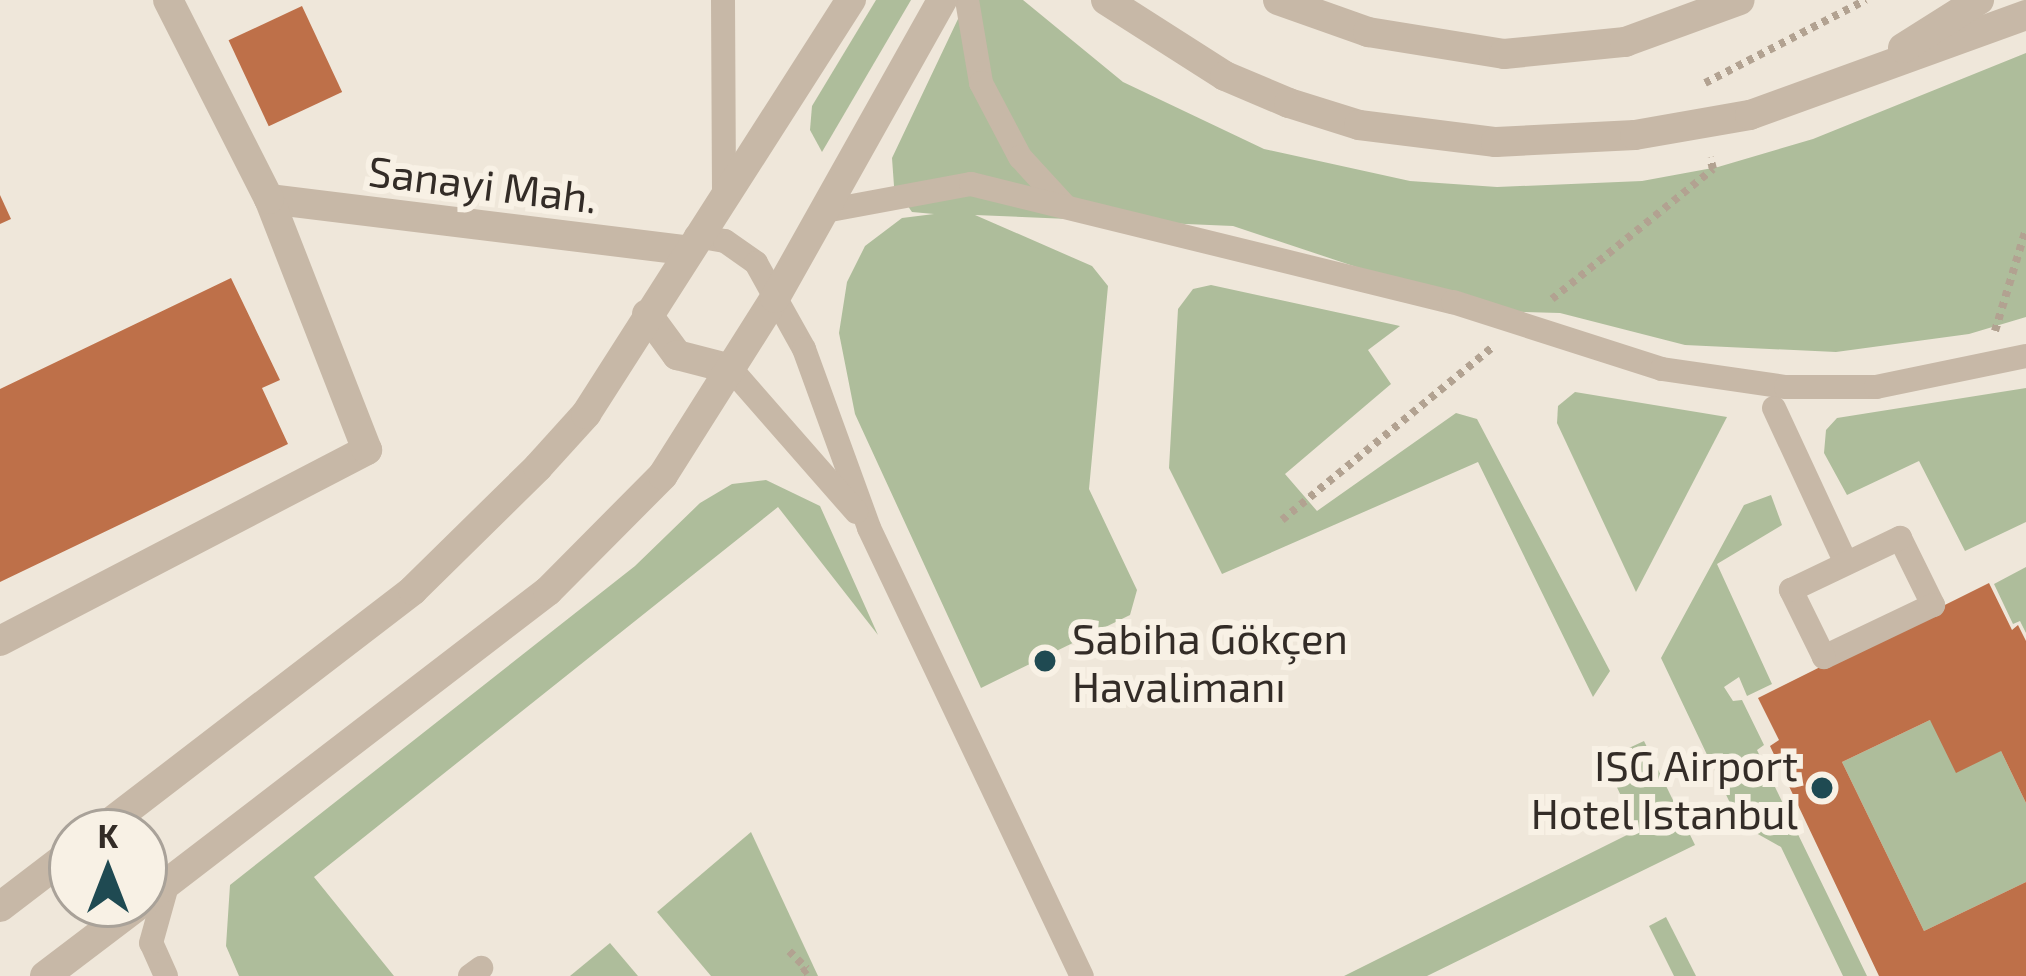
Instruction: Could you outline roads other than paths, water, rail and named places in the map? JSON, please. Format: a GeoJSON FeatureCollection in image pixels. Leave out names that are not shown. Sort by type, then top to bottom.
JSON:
{"type":"FeatureCollection","features":[{"type":"Feature","properties":{"kind":"street"},"geometry":{"type":"LineString","coordinates":[[0,641],[367,450],[269,199],[168,0]]}},
{"type":"Feature","properties":{"kind":"street"},"geometry":{"type":"LineString","coordinates":[[128,808],[461,546],[586,414],[691,243],[851,0]]}},
{"type":"Feature","properties":{"kind":"street"},"geometry":{"type":"LineString","coordinates":[[168,882],[594,551],[663,475],[775,298],[942,0]]}},
{"type":"Feature","properties":{"kind":"street"},"geometry":{"type":"LineString","coordinates":[[1106,0],[1225,76],[1359,125],[1428,138],[1562,142],[1750,115],[2026,15]]}},
{"type":"Feature","properties":{"kind":"street"},"geometry":{"type":"LineString","coordinates":[[1288,5],[1425,45],[1504,54],[1625,41],[1740,0]]}},
{"type":"Feature","properties":{"kind":"street"},"geometry":{"type":"LineString","coordinates":[[1848,83],[1979,0]]}},
{"type":"Feature","properties":{"kind":"street","name":"Sanayi Mah."},"geometry":{"type":"LineString","coordinates":[[269,199],[691,243]]}},
{"type":"Feature","properties":{"kind":"street"},"geometry":{"type":"LineString","coordinates":[[647,314],[677,355],[731,369]]}},
{"type":"Feature","properties":{"kind":"street"},"geometry":{"type":"LineString","coordinates":[[0,907],[48,870]]}},
{"type":"Feature","properties":{"kind":"street"},"geometry":{"type":"LineString","coordinates":[[45,976],[108,928]]}},
{"type":"Feature","properties":{"kind":"lane"},"geometry":{"type":"LineString","coordinates":[[723,0],[724,193]]}},
{"type":"Feature","properties":{"kind":"lane"},"geometry":{"type":"LineString","coordinates":[[967,0],[981,83],[1020,157],[1064,205]]}},
{"type":"Feature","properties":{"kind":"lane"},"geometry":{"type":"LineString","coordinates":[[825,212],[971,184],[1453,302],[1663,369],[1786,387],[1876,387],[2026,356]]}},
{"type":"Feature","properties":{"kind":"lane"},"geometry":{"type":"LineString","coordinates":[[691,243],[725,241],[756,263],[804,349],[869,527],[1082,976]]}},
{"type":"Feature","properties":{"kind":"lane"},"geometry":{"type":"LineString","coordinates":[[731,369],[869,527]]}},
{"type":"Feature","properties":{"kind":"lane"},"geometry":{"type":"LineString","coordinates":[[1774,408],[1846,563]]}},
{"type":"Feature","properties":{"kind":"lane"},"geometry":{"type":"LineString","coordinates":[[1900,538],[1933,604],[1824,657],[1791,590],[1846,563],[1900,538]]}},
{"type":"Feature","properties":{"kind":"lane"},"geometry":{"type":"LineString","coordinates":[[151,928],[151,943],[166,976]]}},
{"type":"Feature","properties":{"kind":"place","name":"Sabiha Gökçen Havalimanı"},"geometry":{"type":"Point","coordinates":[1045,661]}},
{"type":"Feature","properties":{"kind":"place","name":"ISG Airport Hotel Istanbul"},"geometry":{"type":"Point","coordinates":[1822,788]}}]}
